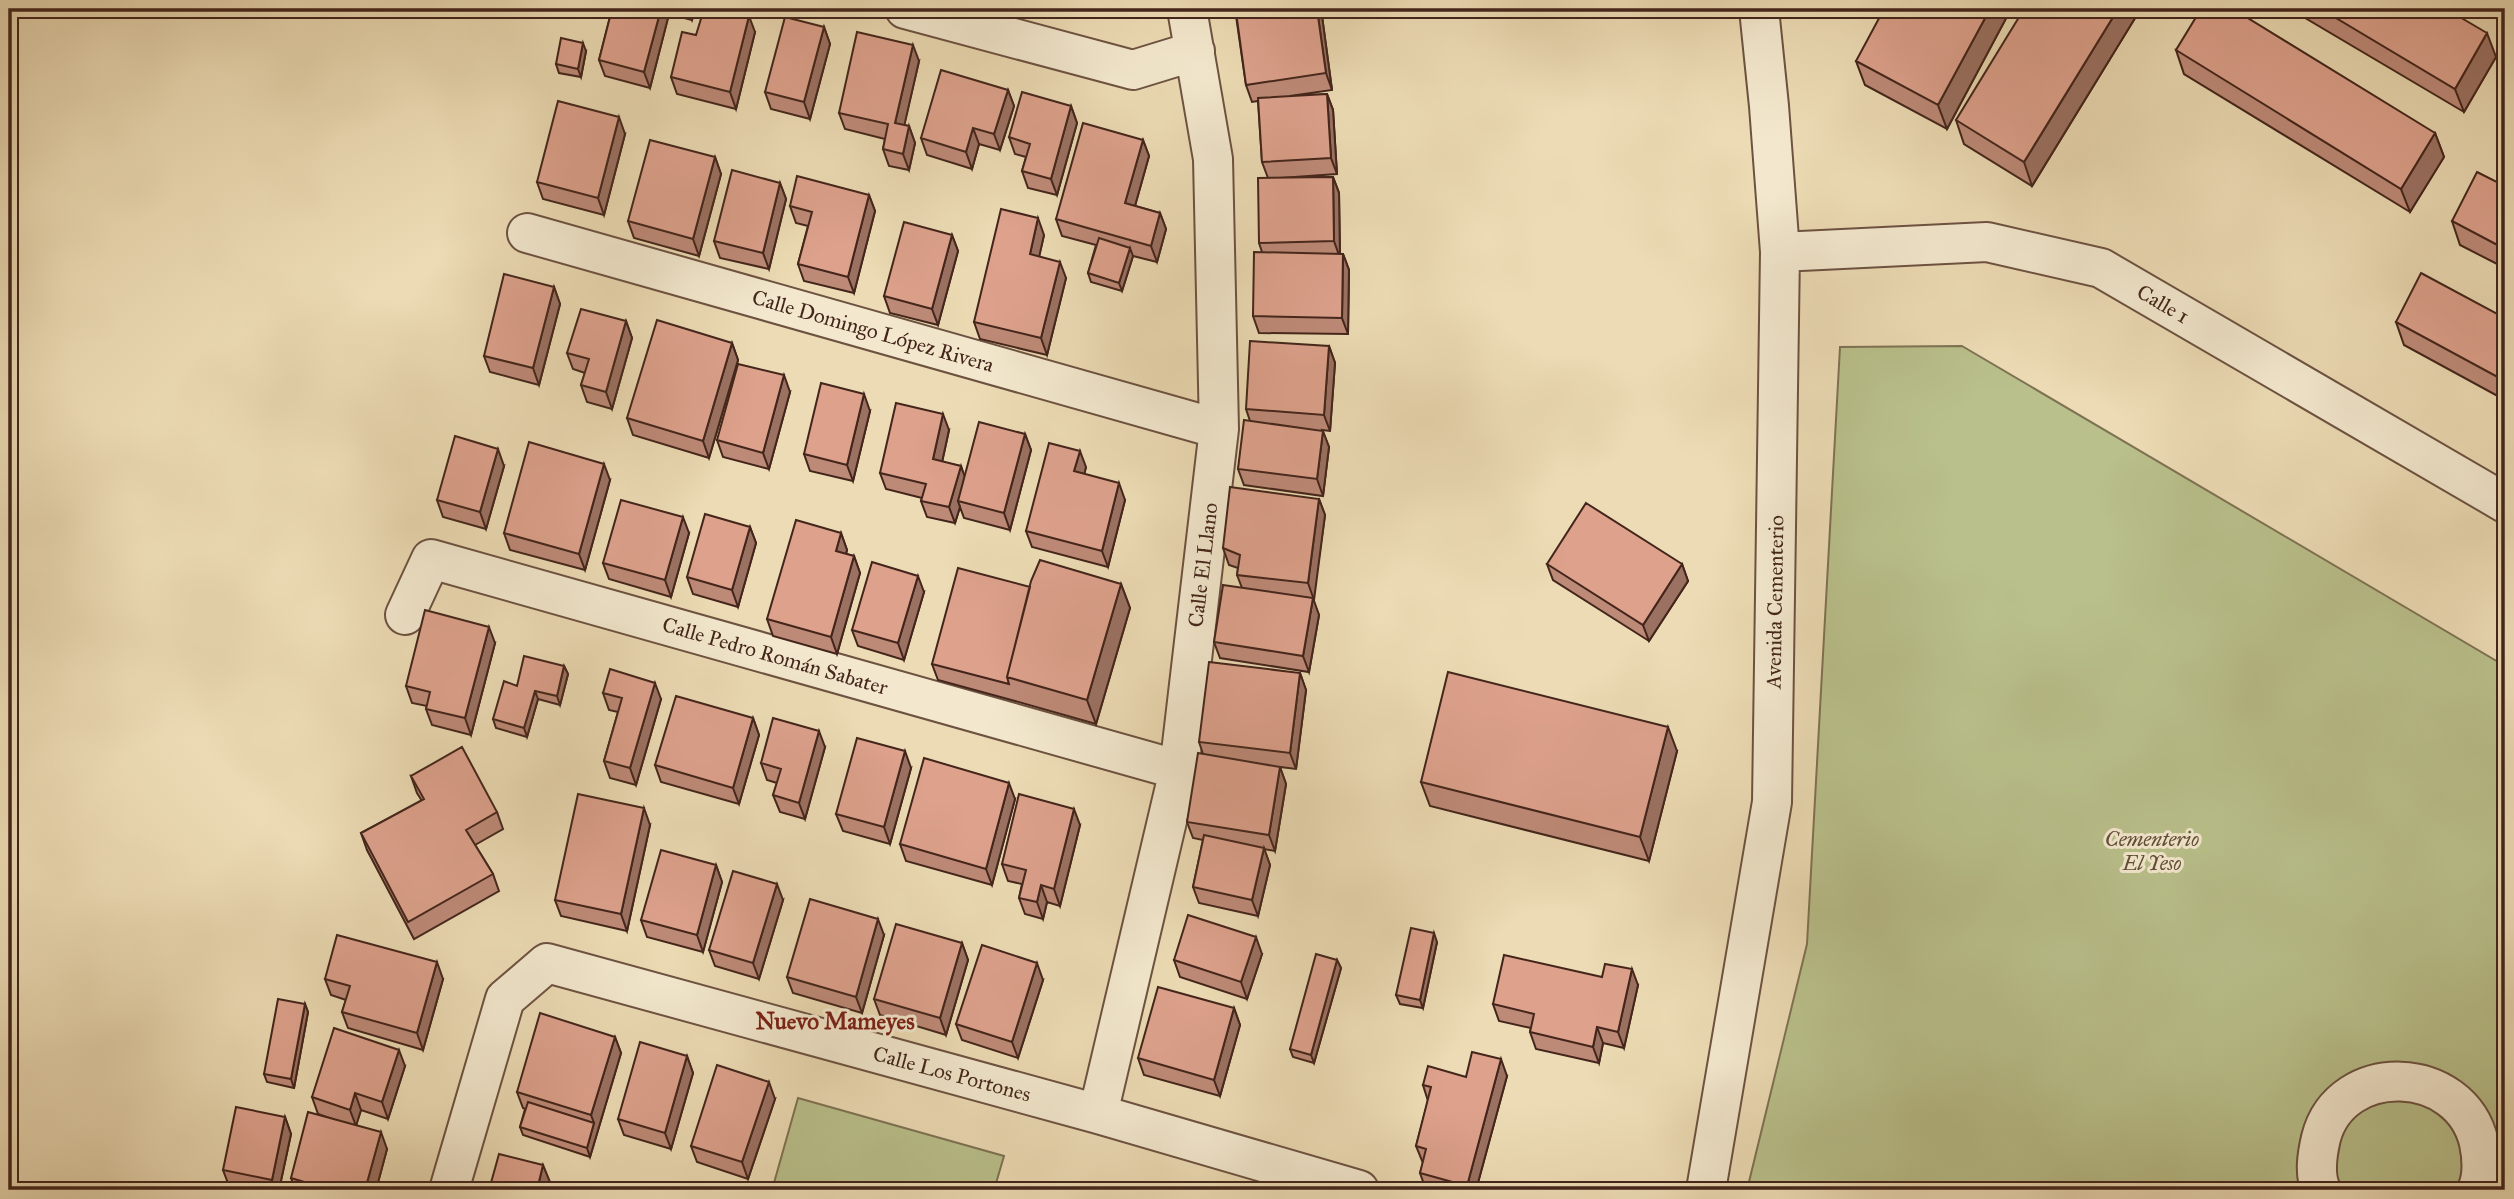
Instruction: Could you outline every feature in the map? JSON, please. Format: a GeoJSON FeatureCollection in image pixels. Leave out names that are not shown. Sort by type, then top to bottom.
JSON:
{"type":"FeatureCollection","features":[{"type":"Feature","properties":{"kind":"street"},"geometry":{"type":"LineString","coordinates":[[905,9],[1133,70],[1195,51]]}},
{"type":"Feature","properties":{"kind":"street","name":"Calle El Llano"},"geometry":{"type":"LineString","coordinates":[[1098,1114],[1179,769],[1219,429],[1213,159],[1187,9]]}},
{"type":"Feature","properties":{"kind":"street","name":"Avenida Cementerio"},"geometry":{"type":"LineString","coordinates":[[1706,1190],[1772,802],[1780,252],[1759,9]]}},
{"type":"Feature","properties":{"kind":"street","name":"Calle Domingo López Rivera"},"geometry":{"type":"LineString","coordinates":[[527,233],[1219,429]]}},
{"type":"Feature","properties":{"kind":"street","name":"Calle 1"},"geometry":{"type":"LineString","coordinates":[[1780,252],[1987,242],[2101,268],[2505,503]]}},
{"type":"Feature","properties":{"kind":"street","name":"Calle Pedro Román Sabater"},"geometry":{"type":"LineString","coordinates":[[405,615],[431,559],[1179,769]]}},
{"type":"Feature","properties":{"kind":"street","name":"Calle Los Portones"},"geometry":{"type":"LineString","coordinates":[[449,1190],[505,999],[547,963],[1098,1114],[1359,1190]]}},
{"type":"Feature","properties":{"kind":"street"},"geometry":{"type":"LineString","coordinates":[[2321,1190],[2316,1156],[2323,1128],[2340,1105],[2363,1089],[2390,1080],[2418,1082],[2431,1087],[2443,1092],[2463,1110],[2476,1132],[2482,1158],[2477,1190]]}},
{"type":"Feature","properties":{"kind":"green space","name":"Cementerio El Yeso"},"geometry":{"type":"Polygon","coordinates":[[[1962,346],[2505,666],[2505,1190],[1747,1190],[1807,944],[1840,347],[1962,346]]]}},
{"type":"Feature","properties":{"kind":"green space"},"geometry":{"type":"Polygon","coordinates":[[[798,1098],[1004,1156],[994,1190],[772,1190],[798,1098]]]}},
{"type":"Feature","properties":{"kind":"building"},"geometry":{"type":"Polygon","coordinates":[[[612,9],[661,9],[644,72],[599,60],[612,9]]]}},
{"type":"Feature","properties":{"kind":"building"},"geometry":{"type":"Polygon","coordinates":[[[704,9],[722,9],[749,16],[730,92],[671,77],[682,32],[696,35],[704,9]]]}},
{"type":"Feature","properties":{"kind":"building"},"geometry":{"type":"Polygon","coordinates":[[[1256,9],[1317,9],[1326,73],[1246,85],[1236,12],[1256,9]]]}},
{"type":"Feature","properties":{"kind":"building"},"geometry":{"type":"Polygon","coordinates":[[[1884,9],[1990,9],[1938,105],[1856,61],[1884,9]]]}},
{"type":"Feature","properties":{"kind":"building"},"geometry":{"type":"Polygon","coordinates":[[[2024,9],[2118,9],[2024,162],[1956,120],[2024,9]]]}},
{"type":"Feature","properties":{"kind":"building"},"geometry":{"type":"Polygon","coordinates":[[[2201,9],[2233,9],[2435,133],[2401,189],[2176,50],[2201,9]]]}},
{"type":"Feature","properties":{"kind":"building"},"geometry":{"type":"Polygon","coordinates":[[[2321,9],[2446,9],[2487,33],[2455,89],[2321,9]]]}},
{"type":"Feature","properties":{"kind":"building"},"geometry":{"type":"Polygon","coordinates":[[[785,17],[824,27],[804,102],[765,92],[785,17]]]}},
{"type":"Feature","properties":{"kind":"building"},"geometry":{"type":"Polygon","coordinates":[[[857,32],[913,45],[895,123],[909,126],[903,154],[883,149],[888,124],[839,113],[857,32]]]}},
{"type":"Feature","properties":{"kind":"building"},"geometry":{"type":"Polygon","coordinates":[[[561,38],[583,43],[578,69],[556,64],[561,38]]]}},
{"type":"Feature","properties":{"kind":"building"},"geometry":{"type":"Polygon","coordinates":[[[941,70],[1008,90],[994,134],[973,128],[966,152],[921,138],[941,70]]]}},
{"type":"Feature","properties":{"kind":"building"},"geometry":{"type":"Polygon","coordinates":[[[1022,92],[1071,106],[1051,179],[1022,171],[1030,144],[1009,137],[1022,92]]]}},
{"type":"Feature","properties":{"kind":"building"},"geometry":{"type":"Polygon","coordinates":[[[1327,94],[1331,158],[1262,162],[1258,98],[1327,94]]]}},
{"type":"Feature","properties":{"kind":"building"},"geometry":{"type":"Polygon","coordinates":[[[558,101],[619,117],[598,198],[537,182],[558,101]]]}},
{"type":"Feature","properties":{"kind":"building"},"geometry":{"type":"Polygon","coordinates":[[[1083,123],[1143,140],[1125,203],[1160,213],[1151,246],[1056,219],[1083,123]]]}},
{"type":"Feature","properties":{"kind":"building"},"geometry":{"type":"Polygon","coordinates":[[[650,140],[715,157],[693,239],[628,221],[650,140]]]}},
{"type":"Feature","properties":{"kind":"building"},"geometry":{"type":"Polygon","coordinates":[[[732,170],[780,183],[763,253],[714,241],[732,170]]]}},
{"type":"Feature","properties":{"kind":"building"},"geometry":{"type":"Polygon","coordinates":[[[2477,172],[2505,186],[2505,249],[2452,221],[2477,172]]]}},
{"type":"Feature","properties":{"kind":"building"},"geometry":{"type":"Polygon","coordinates":[[[797,176],[869,195],[848,277],[798,264],[812,212],[790,206],[797,176]]]}},
{"type":"Feature","properties":{"kind":"building"},"geometry":{"type":"Polygon","coordinates":[[[1333,177],[1334,241],[1259,243],[1258,178],[1333,177]]]}},
{"type":"Feature","properties":{"kind":"building"},"geometry":{"type":"Polygon","coordinates":[[[1001,209],[1038,218],[1030,254],[1060,262],[1041,338],[974,322],[1001,209]]]}},
{"type":"Feature","properties":{"kind":"building"},"geometry":{"type":"Polygon","coordinates":[[[904,222],[952,235],[932,309],[884,296],[904,222]]]}},
{"type":"Feature","properties":{"kind":"building"},"geometry":{"type":"Polygon","coordinates":[[[1099,238],[1130,248],[1119,283],[1088,273],[1099,238]]]}},
{"type":"Feature","properties":{"kind":"building"},"geometry":{"type":"Polygon","coordinates":[[[1254,252],[1343,254],[1342,318],[1253,316],[1254,252]]]}},
{"type":"Feature","properties":{"kind":"building"},"geometry":{"type":"Polygon","coordinates":[[[2421,273],[2505,318],[2505,381],[2396,322],[2421,273]]]}},
{"type":"Feature","properties":{"kind":"building"},"geometry":{"type":"Polygon","coordinates":[[[504,274],[554,287],[533,368],[484,356],[504,274]]]}},
{"type":"Feature","properties":{"kind":"building"},"geometry":{"type":"Polygon","coordinates":[[[581,309],[626,321],[606,392],[581,385],[589,359],[567,353],[581,309]]]}},
{"type":"Feature","properties":{"kind":"building"},"geometry":{"type":"Polygon","coordinates":[[[657,320],[732,343],[703,441],[627,418],[657,320]]]}},
{"type":"Feature","properties":{"kind":"building"},"geometry":{"type":"Polygon","coordinates":[[[1250,341],[1329,346],[1324,415],[1246,409],[1250,341]]]}},
{"type":"Feature","properties":{"kind":"building"},"geometry":{"type":"Polygon","coordinates":[[[738,364],[784,375],[763,453],[717,440],[738,364]]]}},
{"type":"Feature","properties":{"kind":"building"},"geometry":{"type":"Polygon","coordinates":[[[821,383],[864,394],[847,465],[804,454],[821,383]]]}},
{"type":"Feature","properties":{"kind":"building"},"geometry":{"type":"Polygon","coordinates":[[[896,403],[943,414],[933,459],[961,466],[949,507],[921,501],[926,484],[880,473],[896,403]]]}},
{"type":"Feature","properties":{"kind":"building"},"geometry":{"type":"Polygon","coordinates":[[[1244,420],[1323,431],[1317,479],[1238,469],[1244,420]]]}},
{"type":"Feature","properties":{"kind":"building"},"geometry":{"type":"Polygon","coordinates":[[[979,422],[1025,434],[1004,513],[958,501],[979,422]]]}},
{"type":"Feature","properties":{"kind":"building"},"geometry":{"type":"Polygon","coordinates":[[[455,436],[498,449],[480,512],[437,500],[455,436]]]}},
{"type":"Feature","properties":{"kind":"building"},"geometry":{"type":"Polygon","coordinates":[[[529,442],[604,464],[579,554],[504,533],[529,442]]]}},
{"type":"Feature","properties":{"kind":"building"},"geometry":{"type":"Polygon","coordinates":[[[1049,443],[1080,451],[1074,471],[1119,483],[1102,551],[1026,531],[1049,443]]]}},
{"type":"Feature","properties":{"kind":"building"},"geometry":{"type":"Polygon","coordinates":[[[1230,487],[1319,499],[1308,583],[1237,575],[1240,555],[1223,548],[1230,487]]]}},
{"type":"Feature","properties":{"kind":"building"},"geometry":{"type":"Polygon","coordinates":[[[621,500],[683,517],[665,580],[603,563],[621,500]]]}},
{"type":"Feature","properties":{"kind":"building"},"geometry":{"type":"Polygon","coordinates":[[[1586,503],[1682,564],[1643,625],[1547,564],[1586,503]]]}},
{"type":"Feature","properties":{"kind":"building"},"geometry":{"type":"Polygon","coordinates":[[[705,514],[750,527],[732,590],[687,577],[705,514]]]}},
{"type":"Feature","properties":{"kind":"building"},"geometry":{"type":"Polygon","coordinates":[[[796,520],[841,533],[836,551],[854,556],[831,637],[767,619],[796,520]]]}},
{"type":"Feature","properties":{"kind":"building"},"geometry":{"type":"Polygon","coordinates":[[[1040,560],[1121,584],[1087,700],[1007,677],[1031,581],[1040,560]]]}},
{"type":"Feature","properties":{"kind":"building"},"geometry":{"type":"Polygon","coordinates":[[[872,562],[918,576],[898,643],[852,630],[872,562]]]}},
{"type":"Feature","properties":{"kind":"building"},"geometry":{"type":"Polygon","coordinates":[[[958,568],[1030,587],[1007,677],[1009,684],[932,664],[958,568]]]}},
{"type":"Feature","properties":{"kind":"building"},"geometry":{"type":"Polygon","coordinates":[[[1223,585],[1313,598],[1303,656],[1214,642],[1223,585]]]}},
{"type":"Feature","properties":{"kind":"building"},"geometry":{"type":"Polygon","coordinates":[[[425,610],[489,627],[465,718],[426,709],[430,692],[406,686],[425,610]]]}},
{"type":"Feature","properties":{"kind":"building"},"geometry":{"type":"Polygon","coordinates":[[[524,656],[564,666],[557,696],[535,691],[524,728],[493,719],[504,681],[517,686],[524,656]]]}},
{"type":"Feature","properties":{"kind":"building"},"geometry":{"type":"Polygon","coordinates":[[[1209,662],[1300,673],[1290,753],[1199,742],[1209,662]]]}},
{"type":"Feature","properties":{"kind":"building"},"geometry":{"type":"Polygon","coordinates":[[[610,669],[655,683],[630,768],[604,761],[622,698],[603,693],[610,669]]]}},
{"type":"Feature","properties":{"kind":"building"},"geometry":{"type":"Polygon","coordinates":[[[1448,672],[1668,727],[1640,837],[1421,782],[1448,672]]]}},
{"type":"Feature","properties":{"kind":"building"},"geometry":{"type":"Polygon","coordinates":[[[676,696],[753,718],[733,788],[655,765],[676,696]]]}},
{"type":"Feature","properties":{"kind":"building"},"geometry":{"type":"Polygon","coordinates":[[[773,718],[819,731],[799,803],[773,795],[781,769],[761,763],[773,718]]]}},
{"type":"Feature","properties":{"kind":"building"},"geometry":{"type":"Polygon","coordinates":[[[857,738],[905,751],[884,827],[836,814],[857,738]]]}},
{"type":"Feature","properties":{"kind":"building"},"geometry":{"type":"Polygon","coordinates":[[[462,747],[497,812],[466,830],[493,874],[408,922],[361,833],[424,799],[411,776],[462,747]]]}},
{"type":"Feature","properties":{"kind":"building"},"geometry":{"type":"Polygon","coordinates":[[[1198,753],[1280,767],[1269,835],[1187,822],[1198,753]]]}},
{"type":"Feature","properties":{"kind":"building"},"geometry":{"type":"Polygon","coordinates":[[[924,758],[1009,783],[986,869],[900,844],[924,758]]]}},
{"type":"Feature","properties":{"kind":"building"},"geometry":{"type":"Polygon","coordinates":[[[578,794],[644,808],[621,914],[555,900],[578,794]]]}},
{"type":"Feature","properties":{"kind":"building"},"geometry":{"type":"Polygon","coordinates":[[[1019,794],[1074,809],[1054,889],[1041,885],[1037,902],[1019,898],[1026,870],[1002,864],[1019,794]]]}},
{"type":"Feature","properties":{"kind":"building"},"geometry":{"type":"Polygon","coordinates":[[[1204,835],[1264,848],[1252,900],[1193,887],[1204,835]]]}},
{"type":"Feature","properties":{"kind":"building"},"geometry":{"type":"Polygon","coordinates":[[[661,850],[716,865],[697,935],[641,920],[661,850]]]}},
{"type":"Feature","properties":{"kind":"building"},"geometry":{"type":"Polygon","coordinates":[[[733,871],[777,884],[753,963],[709,950],[733,871]]]}},
{"type":"Feature","properties":{"kind":"building"},"geometry":{"type":"Polygon","coordinates":[[[810,899],[878,919],[856,997],[787,977],[810,899]]]}},
{"type":"Feature","properties":{"kind":"building"},"geometry":{"type":"Polygon","coordinates":[[[1188,915],[1256,937],[1241,982],[1174,960],[1188,915]]]}},
{"type":"Feature","properties":{"kind":"building"},"geometry":{"type":"Polygon","coordinates":[[[896,924],[962,943],[940,1018],[874,999],[896,924]]]}},
{"type":"Feature","properties":{"kind":"building"},"geometry":{"type":"Polygon","coordinates":[[[1411,928],[1434,933],[1420,1000],[1396,995],[1411,928]]]}},
{"type":"Feature","properties":{"kind":"building"},"geometry":{"type":"Polygon","coordinates":[[[337,935],[437,962],[417,1033],[342,1012],[350,986],[325,979],[337,935]]]}},
{"type":"Feature","properties":{"kind":"building"},"geometry":{"type":"Polygon","coordinates":[[[982,945],[1037,963],[1012,1042],[956,1024],[982,945]]]}},
{"type":"Feature","properties":{"kind":"building"},"geometry":{"type":"Polygon","coordinates":[[[1316,954],[1337,960],[1311,1055],[1290,1049],[1316,954]]]}},
{"type":"Feature","properties":{"kind":"building"},"geometry":{"type":"Polygon","coordinates":[[[1504,955],[1602,977],[1605,964],[1632,969],[1618,1032],[1597,1027],[1593,1047],[1530,1032],[1534,1014],[1493,1004],[1504,955]]]}},
{"type":"Feature","properties":{"kind":"building"},"geometry":{"type":"Polygon","coordinates":[[[1158,987],[1234,1008],[1214,1080],[1138,1058],[1158,987]]]}},
{"type":"Feature","properties":{"kind":"building"},"geometry":{"type":"Polygon","coordinates":[[[278,999],[305,1004],[291,1079],[264,1074],[278,999]]]}},
{"type":"Feature","properties":{"kind":"building"},"geometry":{"type":"Polygon","coordinates":[[[540,1013],[615,1037],[591,1115],[517,1092],[540,1013]]]}},
{"type":"Feature","properties":{"kind":"building"},"geometry":{"type":"Polygon","coordinates":[[[334,1028],[399,1050],[382,1102],[355,1093],[350,1110],[312,1097],[334,1028]]]}},
{"type":"Feature","properties":{"kind":"building"},"geometry":{"type":"Polygon","coordinates":[[[640,1042],[687,1056],[665,1133],[618,1119],[640,1042]]]}},
{"type":"Feature","properties":{"kind":"building"},"geometry":{"type":"Polygon","coordinates":[[[1472,1052],[1501,1059],[1467,1186],[1420,1173],[1426,1149],[1416,1146],[1431,1087],[1423,1085],[1428,1066],[1466,1077],[1472,1052]]]}},
{"type":"Feature","properties":{"kind":"building"},"geometry":{"type":"Polygon","coordinates":[[[717,1065],[769,1082],[742,1162],[691,1146],[717,1065]]]}},
{"type":"Feature","properties":{"kind":"building"},"geometry":{"type":"Polygon","coordinates":[[[528,1102],[594,1123],[587,1148],[520,1127],[528,1102]]]}},
{"type":"Feature","properties":{"kind":"building"},"geometry":{"type":"Polygon","coordinates":[[[236,1107],[285,1117],[272,1180],[223,1170],[236,1107]]]}},
{"type":"Feature","properties":{"kind":"building"},"geometry":{"type":"Polygon","coordinates":[[[308,1112],[381,1132],[365,1190],[331,1190],[291,1178],[308,1112]]]}},
{"type":"Feature","properties":{"kind":"building"},"geometry":{"type":"Polygon","coordinates":[[[499,1154],[543,1165],[537,1190],[489,1190],[499,1154]]]}},
{"type":"Feature","properties":{"kind":"district","name":"Nuevo Mameyes"},"geometry":{"type":"Point","coordinates":[835,1021]}}]}
